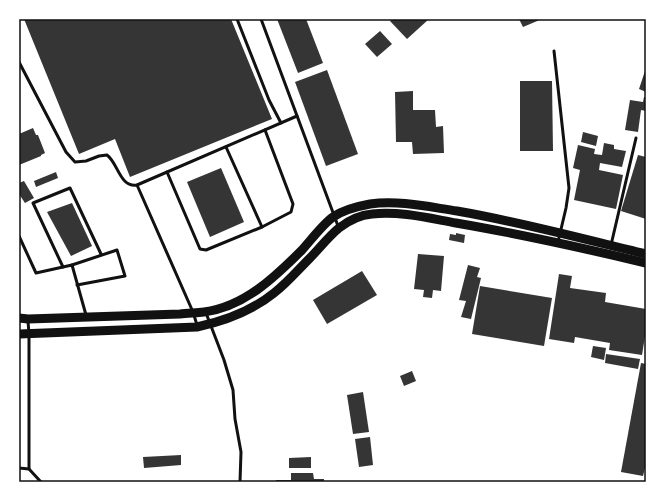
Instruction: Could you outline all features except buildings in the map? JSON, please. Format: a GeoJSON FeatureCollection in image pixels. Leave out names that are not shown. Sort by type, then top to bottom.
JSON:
{"type":"FeatureCollection","features":[{"type":"Feature","properties":{"kind":"main road"},"geometry":{"type":"LineString","coordinates":[[24,319],[205,312],[233,304],[252,294],[280,271],[333,217],[351,209],[370,204],[407,204],[427,206],[561,232],[646,263]]}},
{"type":"Feature","properties":{"kind":"main road"},"geometry":{"type":"LineString","coordinates":[[19,334],[197,327],[211,324],[236,315],[257,305],[275,292],[339,228],[353,219],[370,214],[398,214],[482,227],[558,242],[646,254]]}},
{"type":"Feature","properties":{"kind":"lane"},"geometry":{"type":"LineString","coordinates":[[237,19],[269,100],[281,124]]}},
{"type":"Feature","properties":{"kind":"lane"},"geometry":{"type":"LineString","coordinates":[[261,19],[333,217],[339,228]]}},
{"type":"Feature","properties":{"kind":"lane"},"geometry":{"type":"LineString","coordinates":[[554,51],[557,93],[569,188],[558,242]]}},
{"type":"Feature","properties":{"kind":"lane"},"geometry":{"type":"LineString","coordinates":[[19,62],[66,152],[72,159],[75,162],[86,161],[106,155],[114,162],[127,184],[131,186],[137,185],[297,116]]}},
{"type":"Feature","properties":{"kind":"lane"},"geometry":{"type":"LineString","coordinates":[[167,172],[200,249],[206,250],[262,227],[290,212],[293,204],[265,130]]}},
{"type":"Feature","properties":{"kind":"lane"},"geometry":{"type":"LineString","coordinates":[[610,250],[636,138]]}},
{"type":"Feature","properties":{"kind":"lane"},"geometry":{"type":"LineString","coordinates":[[226,147],[262,227]]}},
{"type":"Feature","properties":{"kind":"lane"},"geometry":{"type":"LineString","coordinates":[[137,185],[193,312],[197,327]]}},
{"type":"Feature","properties":{"kind":"lane"},"geometry":{"type":"LineString","coordinates":[[63,267],[33,203],[70,188],[101,254]]}},
{"type":"Feature","properties":{"kind":"lane"},"geometry":{"type":"LineString","coordinates":[[19,236],[36,273],[72,265],[116,250],[125,276],[78,285]]}},
{"type":"Feature","properties":{"kind":"lane"},"geometry":{"type":"LineString","coordinates":[[72,265],[86,317]]}},
{"type":"Feature","properties":{"kind":"lane"},"geometry":{"type":"LineString","coordinates":[[205,312],[224,360],[233,390],[241,452],[240,482]]}},
{"type":"Feature","properties":{"kind":"lane"},"geometry":{"type":"LineString","coordinates":[[24,319],[30,334],[29,469]]}},
{"type":"Feature","properties":{"kind":"lane"},"geometry":{"type":"LineString","coordinates":[[19,468],[29,469],[41,482]]}}]}
